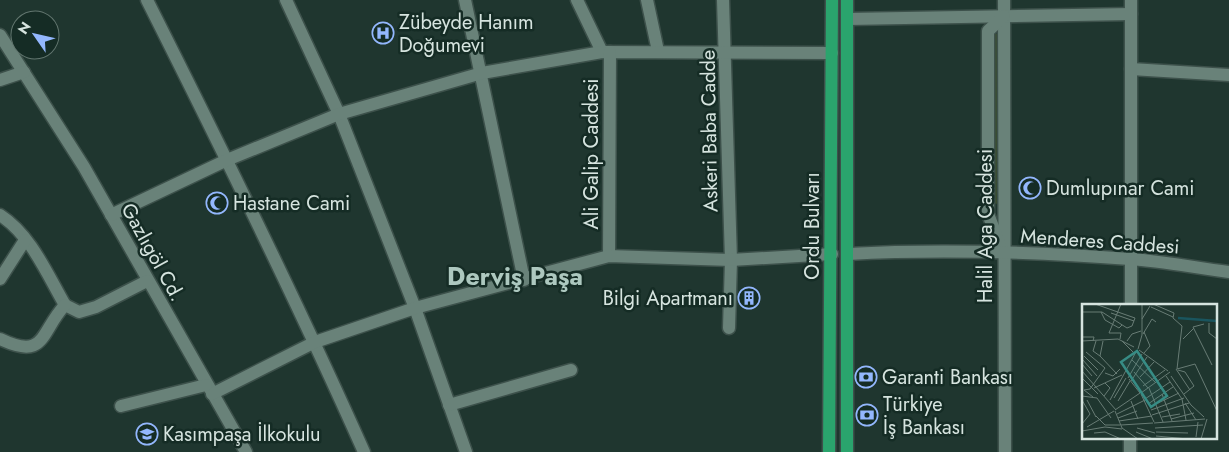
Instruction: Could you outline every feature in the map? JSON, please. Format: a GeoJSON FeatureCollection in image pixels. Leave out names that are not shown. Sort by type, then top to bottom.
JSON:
{"type":"FeatureCollection","features":[{"type":"Feature","properties":{"kind":"main road","name":"Ordu Bulvarı"},"geometry":{"type":"LineString","coordinates":[[829,452],[832,254],[832,0]]}},
{"type":"Feature","properties":{"kind":"main road","name":"Ordu Bulvarı"},"geometry":{"type":"LineString","coordinates":[[847,0],[847,452]]}},
{"type":"Feature","properties":{"kind":"street"},"geometry":{"type":"LineString","coordinates":[[147,0],[227,160],[364,452]]}},
{"type":"Feature","properties":{"kind":"street"},"geometry":{"type":"LineString","coordinates":[[286,0],[339,114],[415,308],[466,452]]}},
{"type":"Feature","properties":{"kind":"street"},"geometry":{"type":"LineString","coordinates":[[465,0],[482,73],[524,280]]}},
{"type":"Feature","properties":{"kind":"street"},"geometry":{"type":"LineString","coordinates":[[577,0],[606,52]]}},
{"type":"Feature","properties":{"kind":"street"},"geometry":{"type":"LineString","coordinates":[[647,0],[658,51]]}},
{"type":"Feature","properties":{"kind":"street","name":"Askeri Baba Cadde"},"geometry":{"type":"LineString","coordinates":[[723,0],[731,260],[729,328]]}},
{"type":"Feature","properties":{"kind":"street","name":"Halil Aga Caddesi"},"geometry":{"type":"LineString","coordinates":[[1004,0],[1005,452]]}},
{"type":"Feature","properties":{"kind":"street"},"geometry":{"type":"LineString","coordinates":[[1131,0],[1131,304]]}},
{"type":"Feature","properties":{"kind":"street"},"geometry":{"type":"LineString","coordinates":[[848,19],[1131,14]]}},
{"type":"Feature","properties":{"kind":"street","name":"Gazlıgöl Cd."},"geometry":{"type":"LineString","coordinates":[[0,35],[84,167],[246,452]]}},
{"type":"Feature","properties":{"kind":"street"},"geometry":{"type":"LineString","coordinates":[[111,215],[227,160],[339,114],[482,73],[606,52],[726,51],[832,53]]}},
{"type":"Feature","properties":{"kind":"street","name":"Gazlıgöl Cd."},"geometry":{"type":"LineString","coordinates":[[0,52],[24,72]]}},
{"type":"Feature","properties":{"kind":"street","name":"Ali Galip Caddesi"},"geometry":{"type":"LineString","coordinates":[[606,52],[609,256]]}},
{"type":"Feature","properties":{"kind":"street"},"geometry":{"type":"LineString","coordinates":[[1131,69],[1229,75]]}},
{"type":"Feature","properties":{"kind":"street"},"geometry":{"type":"LineString","coordinates":[[0,80],[24,72]]}},
{"type":"Feature","properties":{"kind":"street"},"geometry":{"type":"LineString","coordinates":[[0,215],[15,225],[65,305],[80,312],[96,307],[148,281]]}},
{"type":"Feature","properties":{"kind":"street"},"geometry":{"type":"LineString","coordinates":[[0,279],[25,240]]}},
{"type":"Feature","properties":{"kind":"street","name":"Menderes Caddesi"},"geometry":{"type":"LineString","coordinates":[[848,254],[909,251],[1132,259],[1229,272]]}},
{"type":"Feature","properties":{"kind":"street"},"geometry":{"type":"LineString","coordinates":[[122,406],[209,389],[314,342],[415,308],[609,256],[731,260],[832,254]]}},
{"type":"Feature","properties":{"kind":"street"},"geometry":{"type":"LineString","coordinates":[[0,339],[24,347],[34,346],[44,337],[65,305]]}},
{"type":"Feature","properties":{"kind":"street"},"geometry":{"type":"LineString","coordinates":[[449,405],[571,370]]}},
{"type":"Feature","properties":{"kind":"green space"},"geometry":{"type":"Polygon","coordinates":[[[988,34],[1004,34],[1003,205],[988,202],[988,34]]]}},
{"type":"Feature","properties":{"kind":"place","name":"Zübeyde Hanım Doğumevi"},"geometry":{"type":"Point","coordinates":[383,33]}},
{"type":"Feature","properties":{"kind":"place","name":"Dumlupınar Cami"},"geometry":{"type":"Point","coordinates":[1030,188]}},
{"type":"Feature","properties":{"kind":"place","name":"Hastane Cami"},"geometry":{"type":"Point","coordinates":[217,203]}},
{"type":"Feature","properties":{"kind":"place","name":"Bilgi Apartmanı"},"geometry":{"type":"Point","coordinates":[749,298]}},
{"type":"Feature","properties":{"kind":"place","name":"Garanti Bankası"},"geometry":{"type":"Point","coordinates":[866,377]}},
{"type":"Feature","properties":{"kind":"place","name":"Türkiye İş Bankası"},"geometry":{"type":"Point","coordinates":[867,415]}},
{"type":"Feature","properties":{"kind":"place","name":"Kasımpaşa İlkokulu"},"geometry":{"type":"Point","coordinates":[147,434]}},
{"type":"Feature","properties":{"kind":"district","name":"Derviş Paşa"},"geometry":{"type":"Point","coordinates":[515,276]}}]}
